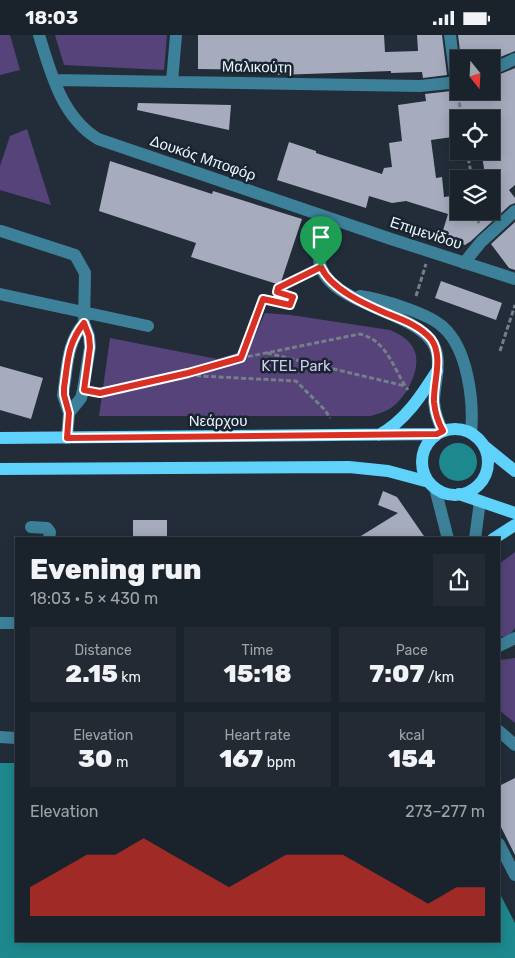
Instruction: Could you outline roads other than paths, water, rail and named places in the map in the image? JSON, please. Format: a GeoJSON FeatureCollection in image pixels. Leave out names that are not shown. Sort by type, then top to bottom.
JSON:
{"type":"FeatureCollection","features":[{"type":"Feature","properties":{"kind":"main road"},"geometry":{"type":"LineString","coordinates":[[377,436],[397,424],[407,414],[437,371]]}},
{"type":"Feature","properties":{"kind":"main road"},"geometry":{"type":"LineString","coordinates":[[430,483],[422,466],[423,454],[428,443],[440,433],[460,429],[478,439],[515,471]]}},
{"type":"Feature","properties":{"kind":"main road","name":"Νεάρχου"},"geometry":{"type":"LineString","coordinates":[[0,438],[377,436],[440,433]]}},
{"type":"Feature","properties":{"kind":"main road"},"geometry":{"type":"LineString","coordinates":[[459,494],[472,490],[484,477],[488,464],[484,446]]}},
{"type":"Feature","properties":{"kind":"main road"},"geometry":{"type":"LineString","coordinates":[[0,469],[349,467],[388,471],[430,483],[446,493],[459,494],[515,513]]}},
{"type":"Feature","properties":{"kind":"main road"},"geometry":{"type":"LineString","coordinates":[[496,537],[515,525]]}},
{"type":"Feature","properties":{"kind":"street","name":"Δουκός Μποφόρ"},"geometry":{"type":"LineString","coordinates":[[39,35],[54,80],[65,104],[76,121],[98,139],[327,217]]}},
{"type":"Feature","properties":{"kind":"street"},"geometry":{"type":"LineString","coordinates":[[172,82],[176,35]]}},
{"type":"Feature","properties":{"kind":"street"},"geometry":{"type":"LineString","coordinates":[[450,35],[453,50]]}},
{"type":"Feature","properties":{"kind":"street"},"geometry":{"type":"LineString","coordinates":[[500,66],[515,59]]}},
{"type":"Feature","properties":{"kind":"street","name":"Μαλικούτη"},"geometry":{"type":"LineString","coordinates":[[54,80],[420,87],[450,83]]}},
{"type":"Feature","properties":{"kind":"street"},"geometry":{"type":"LineString","coordinates":[[464,263],[482,242],[515,211]]}},
{"type":"Feature","properties":{"kind":"street"},"geometry":{"type":"LineString","coordinates":[[327,217],[319,253],[321,267],[330,281],[372,307],[408,322],[425,333],[433,343],[436,350],[437,371],[434,402],[440,433]]}},
{"type":"Feature","properties":{"kind":"street","name":"Επιμενίδου"},"geometry":{"type":"LineString","coordinates":[[327,217],[515,279]]}},
{"type":"Feature","properties":{"kind":"street"},"geometry":{"type":"LineString","coordinates":[[1,231],[75,255],[85,273],[85,317],[90,347],[84,390],[81,398],[69,413]]}},
{"type":"Feature","properties":{"kind":"street"},"geometry":{"type":"LineString","coordinates":[[0,294],[85,317],[148,326]]}},
{"type":"Feature","properties":{"kind":"street"},"geometry":{"type":"LineString","coordinates":[[350,295],[374,299],[411,311],[439,323],[450,334],[457,345],[470,393],[472,417],[470,433]]}},
{"type":"Feature","properties":{"kind":"street"},"geometry":{"type":"LineString","coordinates":[[67,438],[69,413],[64,388],[71,344],[85,317]]}},
{"type":"Feature","properties":{"kind":"street"},"geometry":{"type":"LineString","coordinates":[[430,483],[447,537]]}},
{"type":"Feature","properties":{"kind":"street"},"geometry":{"type":"LineString","coordinates":[[475,537],[480,501]]}},
{"type":"Feature","properties":{"kind":"street"},"geometry":{"type":"LineString","coordinates":[[31,527],[47,528],[50,532],[49,537]]}},
{"type":"Feature","properties":{"kind":"street"},"geometry":{"type":"LineString","coordinates":[[0,623],[15,623]]}},
{"type":"Feature","properties":{"kind":"street"},"geometry":{"type":"LineString","coordinates":[[500,646],[515,638]]}},
{"type":"Feature","properties":{"kind":"street"},"geometry":{"type":"LineString","coordinates":[[500,652],[515,648]]}},
{"type":"Feature","properties":{"kind":"street"},"geometry":{"type":"LineString","coordinates":[[500,732],[515,745]]}},
{"type":"Feature","properties":{"kind":"street"},"geometry":{"type":"LineString","coordinates":[[0,737],[15,738]]}},
{"type":"Feature","properties":{"kind":"street"},"geometry":{"type":"LineString","coordinates":[[500,846],[515,875]]}},
{"type":"Feature","properties":{"kind":"park label","name":"KTEL Park"},"geometry":{"type":"Point","coordinates":[296,366]}}]}
